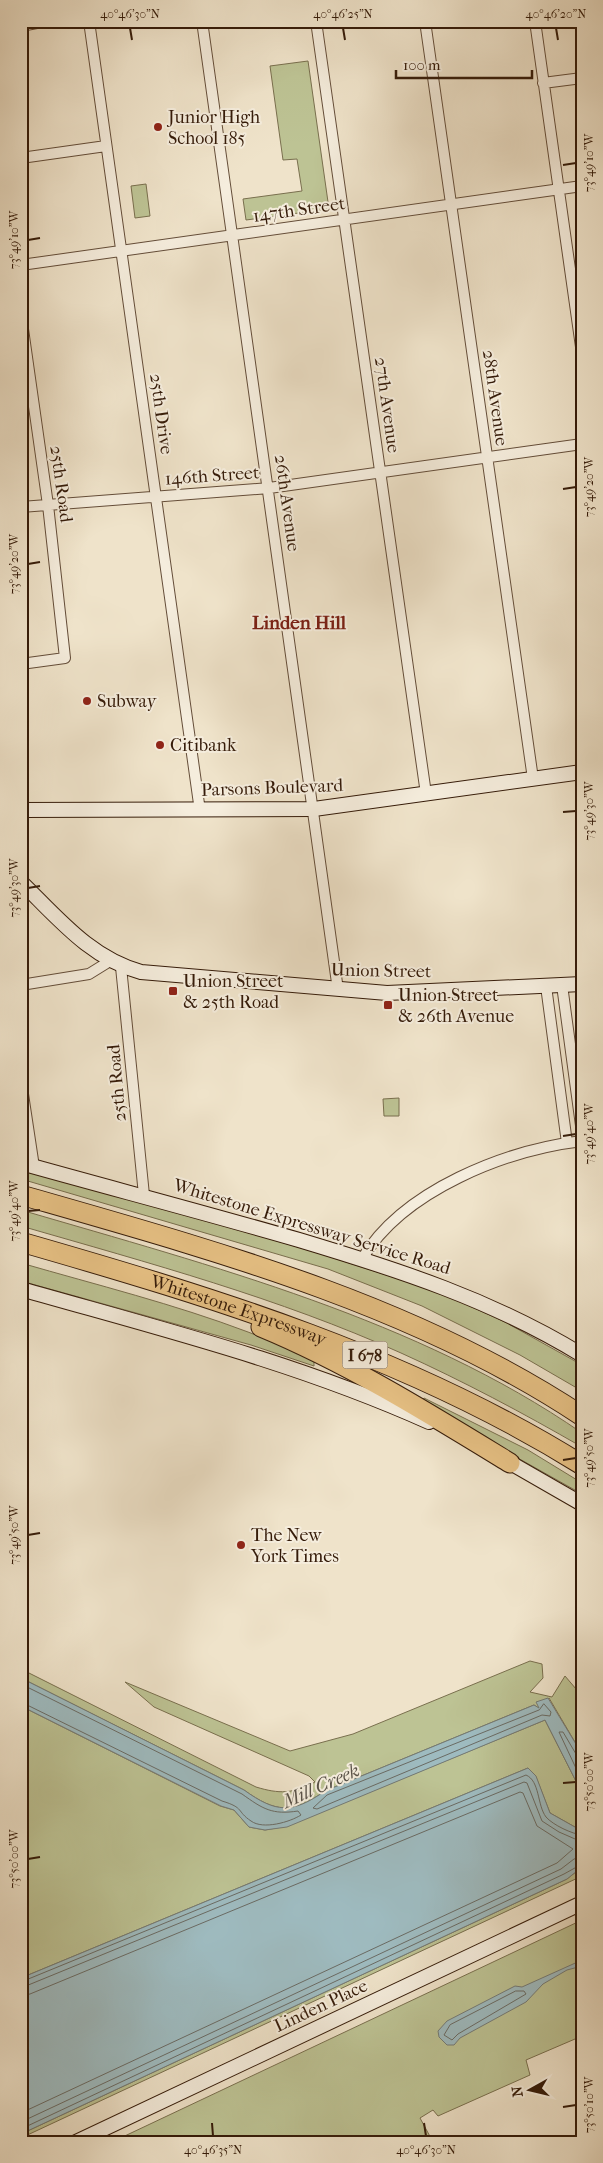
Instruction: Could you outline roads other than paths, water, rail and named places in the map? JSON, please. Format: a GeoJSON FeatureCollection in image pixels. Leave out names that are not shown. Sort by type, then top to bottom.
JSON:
{"type":"FeatureCollection","features":[{"type":"Feature","properties":{"kind":"highway","name":"I 678"},"geometry":{"type":"LineString","coordinates":[[21,1195],[178,1240],[297,1280],[413,1325],[489,1362],[582,1416]]}},
{"type":"Feature","properties":{"kind":"highway","name":"Whitestone Expressway"},"geometry":{"type":"LineString","coordinates":[[21,1242],[135,1275],[278,1321],[386,1363],[490,1413],[582,1465]]}},
{"type":"Feature","properties":{"kind":"highway"},"geometry":{"type":"LineString","coordinates":[[135,1275],[311,1350],[423,1410],[510,1463]]}},
{"type":"Feature","properties":{"kind":"highway"},"geometry":{"type":"LineString","coordinates":[[489,1362],[582,1406]]}},
{"type":"Feature","properties":{"kind":"street"},"geometry":{"type":"LineString","coordinates":[[21,26],[47,21]]}},
{"type":"Feature","properties":{"kind":"street","name":"25th Drive"},"geometry":{"type":"LineString","coordinates":[[89,21],[200,811]]}},
{"type":"Feature","properties":{"kind":"street","name":"26th Avenue"},"geometry":{"type":"LineString","coordinates":[[202,21],[338,990]]}},
{"type":"Feature","properties":{"kind":"street","name":"27th Avenue"},"geometry":{"type":"LineString","coordinates":[[316,21],[426,794]]}},
{"type":"Feature","properties":{"kind":"street","name":"28th Avenue"},"geometry":{"type":"LineString","coordinates":[[425,21],[532,779]]}},
{"type":"Feature","properties":{"kind":"street"},"geometry":{"type":"LineString","coordinates":[[534,21],[582,354]]}},
{"type":"Feature","properties":{"kind":"street"},"geometry":{"type":"LineString","coordinates":[[543,83],[582,78]]}},
{"type":"Feature","properties":{"kind":"street"},"geometry":{"type":"LineString","coordinates":[[21,158],[106,146]]}},
{"type":"Feature","properties":{"kind":"street","name":"147th Street"},"geometry":{"type":"LineString","coordinates":[[21,265],[582,186]]}},
{"type":"Feature","properties":{"kind":"street","name":"25th Road"},"geometry":{"type":"LineString","coordinates":[[21,315],[48,505],[65,658],[21,664]]}},
{"type":"Feature","properties":{"kind":"street","name":"146th Street"},"geometry":{"type":"LineString","coordinates":[[21,507],[269,488],[582,444]]}},
{"type":"Feature","properties":{"kind":"street","name":"Parsons Boulevard"},"geometry":{"type":"LineString","coordinates":[[21,810],[200,811],[314,809],[582,772]]}},
{"type":"Feature","properties":{"kind":"street"},"geometry":{"type":"LineString","coordinates":[[21,882],[83,942],[116,964]]}},
{"type":"Feature","properties":{"kind":"street"},"geometry":{"type":"LineString","coordinates":[[21,985],[89,974],[116,964]]}},
{"type":"Feature","properties":{"kind":"street","name":"25th Road"},"geometry":{"type":"LineString","coordinates":[[116,964],[144,1196]]}},
{"type":"Feature","properties":{"kind":"street","name":"Union Street"},"geometry":{"type":"LineString","coordinates":[[116,964],[141,972],[387,993],[582,984]]}},
{"type":"Feature","properties":{"kind":"street"},"geometry":{"type":"LineString","coordinates":[[562,985],[582,1132]]}},
{"type":"Feature","properties":{"kind":"street"},"geometry":{"type":"LineString","coordinates":[[546,986],[567,1142]]}},
{"type":"Feature","properties":{"kind":"street"},"geometry":{"type":"LineString","coordinates":[[21,1080],[28,1165]]}},
{"type":"Feature","properties":{"kind":"street"},"geometry":{"type":"LineString","coordinates":[[362,1259],[379,1238],[400,1218],[450,1183],[511,1155],[582,1140]]}},
{"type":"Feature","properties":{"kind":"street","name":"Whitestone Expressway Service Road"},"geometry":{"type":"LineString","coordinates":[[28,1165],[144,1196],[422,1278],[475,1300],[536,1329],[582,1355]]}},
{"type":"Feature","properties":{"kind":"street"},"geometry":{"type":"LineString","coordinates":[[21,1289],[228,1347],[315,1375],[436,1426],[510,1463],[582,1504]]}},
{"type":"Feature","properties":{"kind":"street","name":"Linden Place"},"geometry":{"type":"LineString","coordinates":[[76,2142],[582,1904]]}},
{"type":"Feature","properties":{"kind":"water"},"geometry":{"type":"Polygon","coordinates":[[[21,1678],[244,1790],[255,1798],[284,1808],[303,1804],[325,1791],[534,1705],[539,1708],[536,1702],[548,1698],[582,1754],[582,1793],[545,1720],[287,1827],[265,1830],[249,1827],[234,1810],[221,1806],[21,1706],[21,1678]]]}},
{"type":"Feature","properties":{"kind":"water"},"geometry":{"type":"Polygon","coordinates":[[[528,1768],[536,1776],[550,1813],[582,1831],[582,1867],[567,1879],[21,2134],[21,1978],[528,1768]]]}},
{"type":"Feature","properties":{"kind":"water"},"geometry":{"type":"Polygon","coordinates":[[[582,1960],[582,1966],[567,1970],[543,1984],[526,2002],[460,2038],[454,2045],[447,2045],[439,2037],[438,2031],[447,2021],[515,1986],[522,1987],[582,1960]]]}},
{"type":"Feature","properties":{"kind":"place","name":"Junior High School 185"},"geometry":{"type":"Point","coordinates":[158,127]}},
{"type":"Feature","properties":{"kind":"place","name":"Subway"},"geometry":{"type":"Point","coordinates":[87,701]}},
{"type":"Feature","properties":{"kind":"place","name":"Citibank"},"geometry":{"type":"Point","coordinates":[160,745]}},
{"type":"Feature","properties":{"kind":"place","name":"Union Street & 25th Road"},"geometry":{"type":"Point","coordinates":[173,991]}},
{"type":"Feature","properties":{"kind":"place","name":"Union Street & 26th Avenue"},"geometry":{"type":"Point","coordinates":[388,1005]}},
{"type":"Feature","properties":{"kind":"place","name":"The New York Times"},"geometry":{"type":"Point","coordinates":[241,1545]}},
{"type":"Feature","properties":{"kind":"district","name":"Linden Hill"},"geometry":{"type":"Point","coordinates":[299,623]}},
{"type":"Feature","properties":{"kind":"water label","name":"Mill Creek"},"geometry":{"type":"Point","coordinates":[321,1786]}}]}
